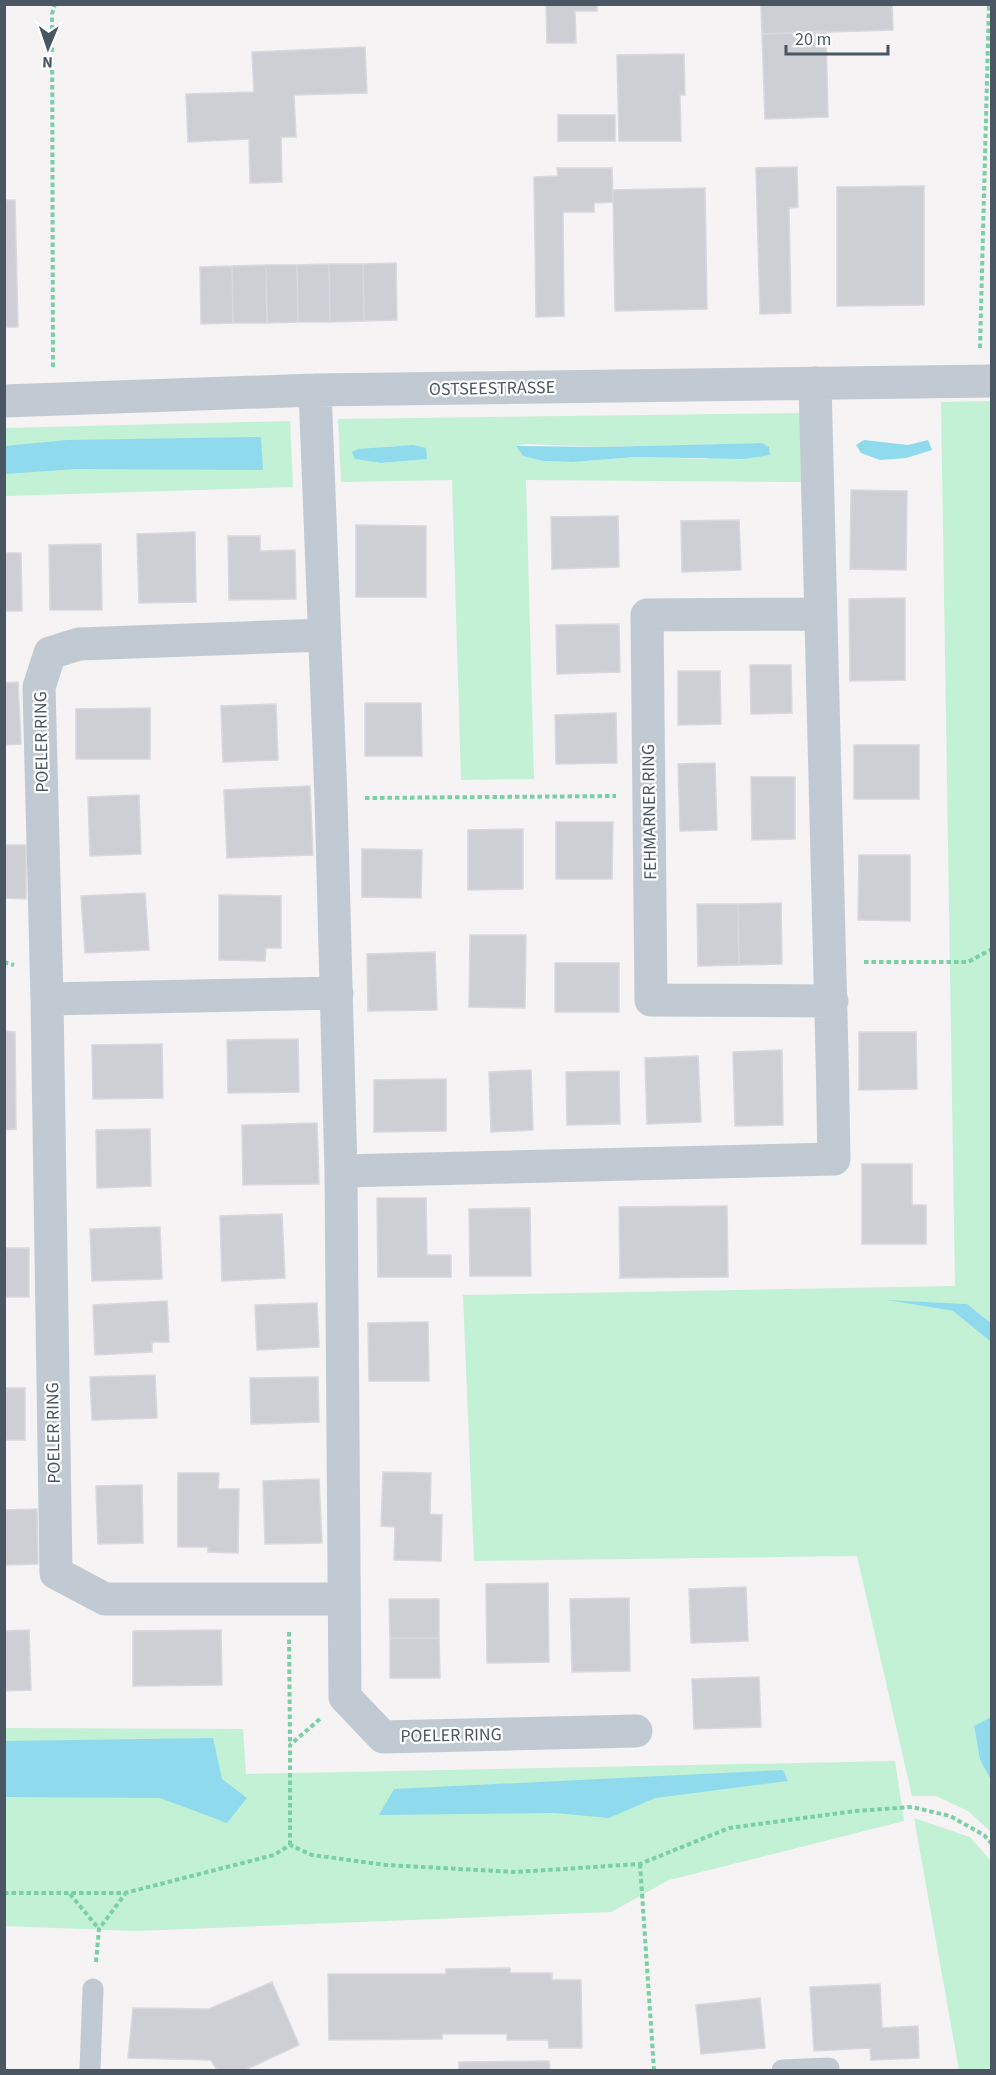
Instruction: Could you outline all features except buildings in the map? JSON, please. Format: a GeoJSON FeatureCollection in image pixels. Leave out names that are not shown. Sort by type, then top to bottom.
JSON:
{"type":"FeatureCollection","features":[{"type":"Feature","properties":{"kind":"street","name":"OSTSEESTRASSE"},"geometry":{"type":"LineString","coordinates":[[4,401],[315,390],[985,382]]}},
{"type":"Feature","properties":{"kind":"street"},"geometry":{"type":"LineString","coordinates":[[341,1171],[834,1159],[832,1001],[819,614],[815,383]]}},
{"type":"Feature","properties":{"kind":"street"},"geometry":{"type":"LineString","coordinates":[[315,390],[337,993],[341,1171],[345,1697]]}},
{"type":"Feature","properties":{"kind":"street","name":"FEHMARNER RING"},"geometry":{"type":"LineString","coordinates":[[819,614],[646,615],[651,1000],[832,1001]]}},
{"type":"Feature","properties":{"kind":"street","name":"POELER RING"},"geometry":{"type":"LineString","coordinates":[[324,635],[79,644],[50,653],[39,687],[47,999],[56,1573],[105,1599],[344,1599]]}},
{"type":"Feature","properties":{"kind":"street"},"geometry":{"type":"LineString","coordinates":[[47,999],[337,993]]}},
{"type":"Feature","properties":{"kind":"street","name":"POELER RING"},"geometry":{"type":"LineString","coordinates":[[345,1697],[382,1737],[636,1731]]}},
{"type":"Feature","properties":{"kind":"lane"},"geometry":{"type":"LineString","coordinates":[[90,2070],[93,1989]]}},
{"type":"Feature","properties":{"kind":"lane"},"geometry":{"type":"LineString","coordinates":[[782,2070],[829,2068]]}},
{"type":"Feature","properties":{"kind":"path"},"geometry":{"type":"LineString","coordinates":[[53,400],[52,14],[55,4]]}},
{"type":"Feature","properties":{"kind":"path"},"geometry":{"type":"LineString","coordinates":[[985,382],[989,4]]}},
{"type":"Feature","properties":{"kind":"path"},"geometry":{"type":"LineString","coordinates":[[331,798],[649,795]]}},
{"type":"Feature","properties":{"kind":"path"},"geometry":{"type":"LineString","coordinates":[[831,962],[968,963],[992,949]]}},
{"type":"Feature","properties":{"kind":"path"},"geometry":{"type":"LineString","coordinates":[[288,1599],[290,1845]]}},
{"type":"Feature","properties":{"kind":"path"},"geometry":{"type":"LineString","coordinates":[[290,1745],[345,1697]]}},
{"type":"Feature","properties":{"kind":"path"},"geometry":{"type":"LineString","coordinates":[[290,1845],[312,1855],[386,1865],[516,1872],[640,1864],[729,1828],[855,1811],[912,1808],[950,1816],[984,1835],[992,1844]]}},
{"type":"Feature","properties":{"kind":"path"},"geometry":{"type":"LineString","coordinates":[[4,1893],[125,1893],[274,1855],[290,1845]]}},
{"type":"Feature","properties":{"kind":"path"},"geometry":{"type":"LineString","coordinates":[[640,1864],[654,2070]]}},
{"type":"Feature","properties":{"kind":"path"},"geometry":{"type":"LineString","coordinates":[[69,1893],[99,1929]]}},
{"type":"Feature","properties":{"kind":"path"},"geometry":{"type":"LineString","coordinates":[[93,1989],[99,1929],[125,1893]]}},
{"type":"Feature","properties":{"kind":"green space"},"geometry":{"type":"Polygon","coordinates":[[[991,401],[991,1323],[967,1304],[895,1301],[953,1311],[991,1342],[992,1717],[974,1726],[980,1760],[991,1780],[991,1832],[968,1811],[936,1796],[912,1796],[857,1556],[474,1561],[463,1295],[955,1286],[941,402],[991,401]]]}},
{"type":"Feature","properties":{"kind":"green space"},"geometry":{"type":"Polygon","coordinates":[[[806,413],[811,482],[526,480],[534,779],[461,780],[452,480],[341,482],[338,419],[806,413]],[[762,443],[601,447],[526,444],[516,446],[523,456],[543,461],[573,462],[635,457],[707,459],[762,443]],[[396,446],[370,449],[355,459],[381,463],[426,459],[396,446]]]}},
{"type":"Feature","properties":{"kind":"green space"},"geometry":{"type":"Polygon","coordinates":[[[290,421],[293,487],[5,496],[4,428],[290,421]]]}},
{"type":"Feature","properties":{"kind":"green space"},"geometry":{"type":"Polygon","coordinates":[[[5,1728],[243,1729],[246,1774],[895,1761],[904,1821],[669,1880],[611,1912],[136,1931],[5,1926],[5,1728]]]}},
{"type":"Feature","properties":{"kind":"green space"},"geometry":{"type":"Polygon","coordinates":[[[914,1818],[970,1837],[991,1861],[991,2070],[959,2070],[914,1818]]]}},
{"type":"Feature","properties":{"kind":"water"},"geometry":{"type":"Polygon","coordinates":[[[261,437],[263,470],[76,469],[5,474],[5,446],[67,440],[261,437]]]}},
{"type":"Feature","properties":{"kind":"water"},"geometry":{"type":"Polygon","coordinates":[[[864,440],[908,445],[928,440],[932,450],[906,458],[880,460],[861,453],[856,445],[864,440]]]}},
{"type":"Feature","properties":{"kind":"water"},"geometry":{"type":"Polygon","coordinates":[[[762,443],[769,447],[770,455],[743,459],[635,457],[573,462],[543,461],[523,456],[516,446],[601,447],[762,443]]]}},
{"type":"Feature","properties":{"kind":"water"},"geometry":{"type":"Polygon","coordinates":[[[413,445],[426,448],[427,459],[381,463],[355,459],[352,452],[358,449],[413,445]]]}},
{"type":"Feature","properties":{"kind":"water"},"geometry":{"type":"Polygon","coordinates":[[[887,1300],[967,1304],[991,1323],[991,1342],[953,1311],[887,1300]]]}},
{"type":"Feature","properties":{"kind":"water"},"geometry":{"type":"Polygon","coordinates":[[[991,1717],[991,1780],[980,1760],[974,1726],[991,1717]]]}},
{"type":"Feature","properties":{"kind":"water"},"geometry":{"type":"Polygon","coordinates":[[[213,1738],[222,1779],[247,1798],[227,1823],[160,1798],[5,1797],[5,1741],[213,1738]]]}},
{"type":"Feature","properties":{"kind":"water"},"geometry":{"type":"Polygon","coordinates":[[[783,1770],[788,1781],[655,1798],[609,1818],[555,1813],[379,1815],[394,1789],[783,1770]]]}}]}
